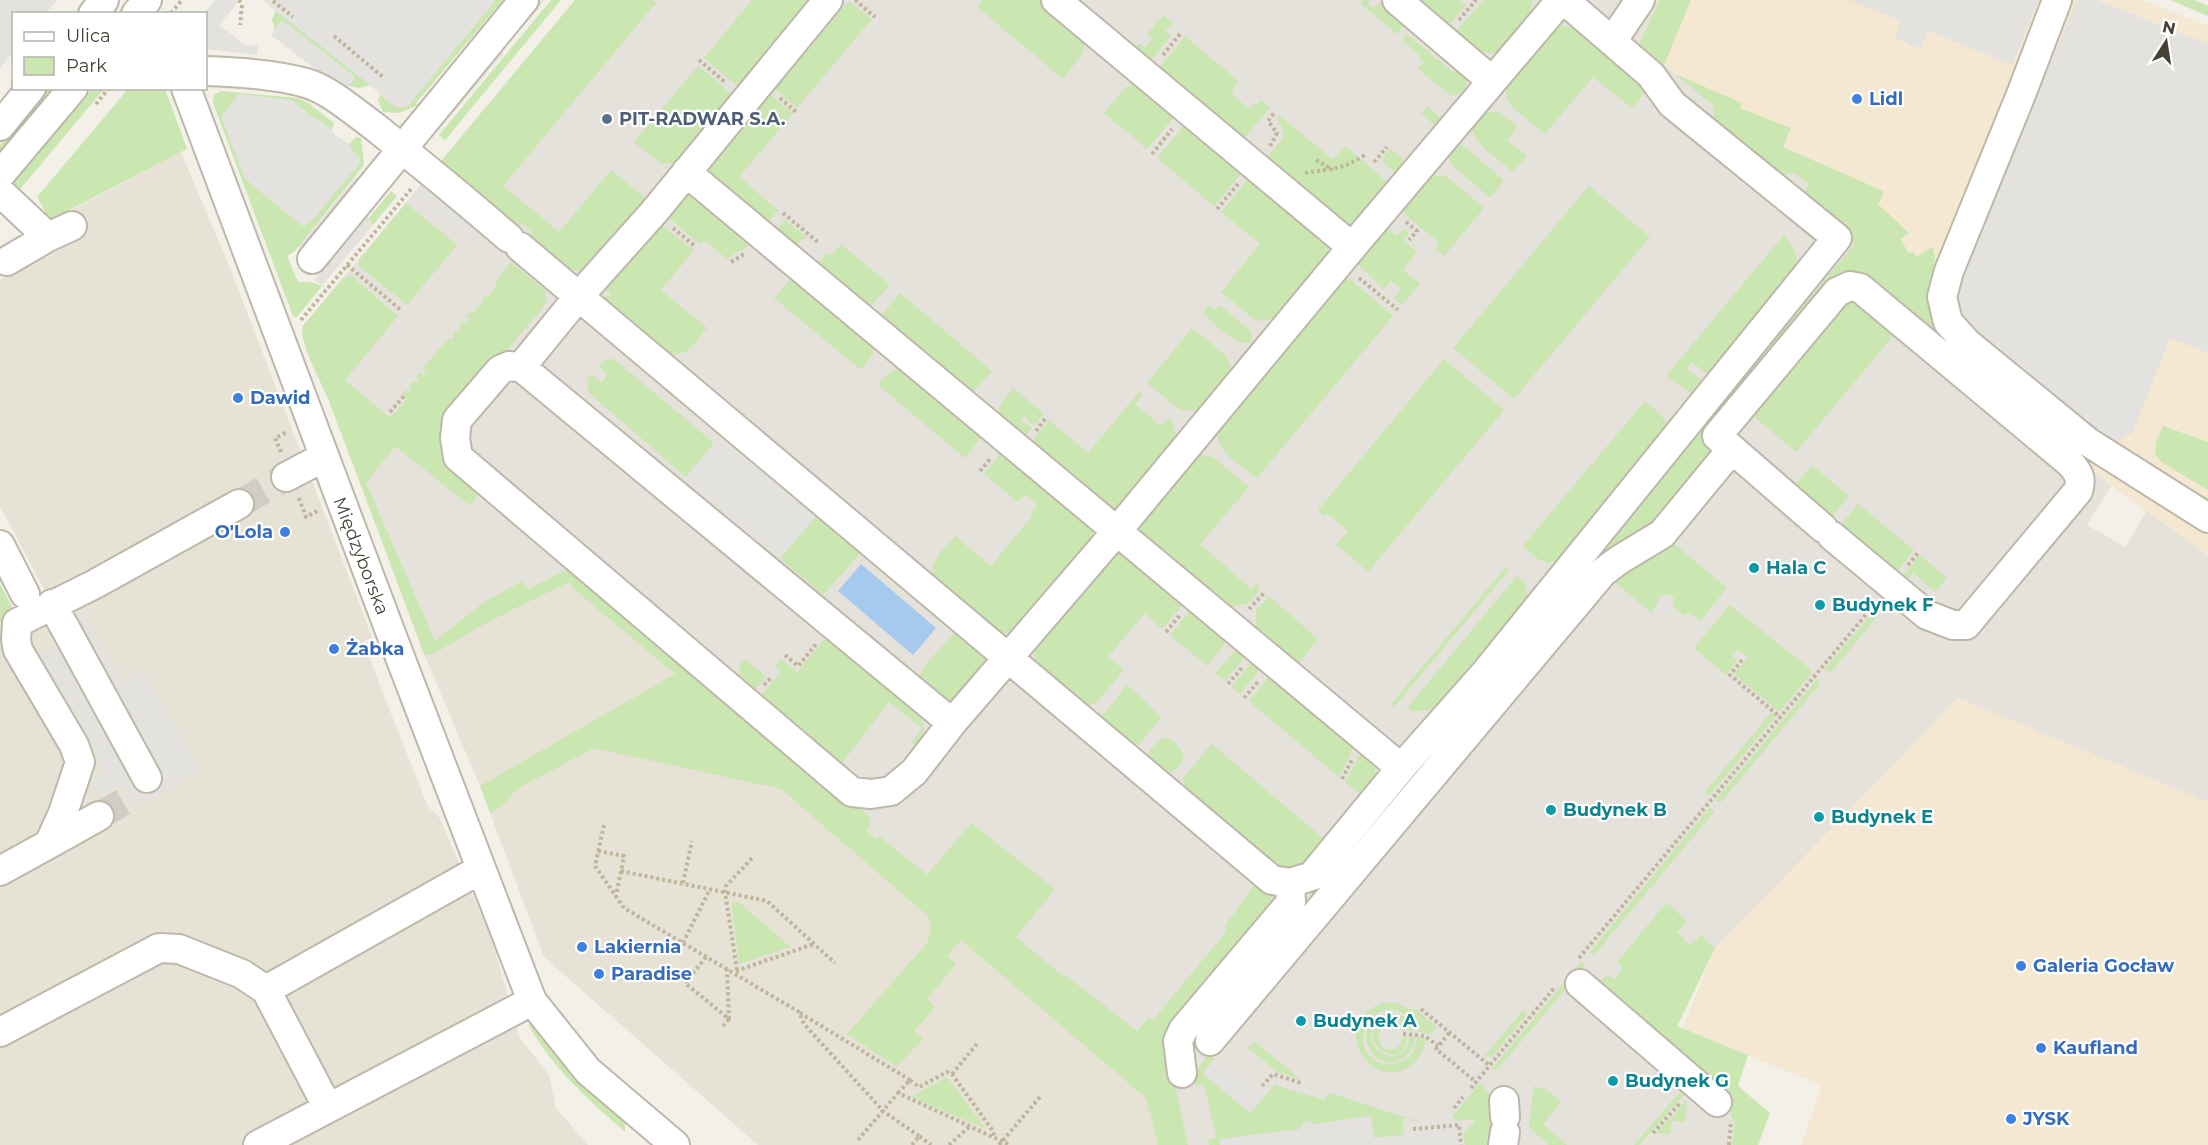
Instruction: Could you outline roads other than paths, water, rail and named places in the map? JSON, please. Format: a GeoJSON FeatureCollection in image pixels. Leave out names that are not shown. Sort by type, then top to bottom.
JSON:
{"type":"FeatureCollection","features":[{"type":"Feature","properties":{"kind":"street"},"geometry":{"type":"LineString","coordinates":[[95,12],[104,0]]}},
{"type":"Feature","properties":{"kind":"street"},"geometry":{"type":"LineString","coordinates":[[138,12],[147,0]]}},
{"type":"Feature","properties":{"kind":"street"},"geometry":{"type":"LineString","coordinates":[[312,259],[524,0]]}},
{"type":"Feature","properties":{"kind":"street"},"geometry":{"type":"LineString","coordinates":[[521,367],[579,296],[654,212],[828,0]]}},
{"type":"Feature","properties":{"kind":"street"},"geometry":{"type":"LineString","coordinates":[[1056,0],[1254,165],[1346,255]]}},
{"type":"Feature","properties":{"kind":"street"},"geometry":{"type":"LineString","coordinates":[[1397,0],[1492,81]]}},
{"type":"Feature","properties":{"kind":"street"},"geometry":{"type":"LineString","coordinates":[[207,71],[257,75],[308,83],[356,112],[579,296],[1007,659],[1272,880],[1290,882],[1312,876],[1401,768],[1486,672],[1837,238],[1672,104],[1652,75],[1563,0],[1492,81],[1117,531],[1007,659],[952,723],[914,772],[891,791],[870,794],[852,792],[458,457],[455,438],[457,420],[500,370],[509,366],[521,367],[952,723]]}},
{"type":"Feature","properties":{"kind":"street"},"geometry":{"type":"LineString","coordinates":[[1613,40],[1640,0]]}},
{"type":"Feature","properties":{"kind":"street"},"geometry":{"type":"LineString","coordinates":[[2057,0],[2022,92],[1948,271],[1942,297],[1948,322],[1967,343],[2088,442],[2208,518]]}},
{"type":"Feature","properties":{"kind":"street"},"geometry":{"type":"LineString","coordinates":[[0,126],[29,90]]}},
{"type":"Feature","properties":{"kind":"street"},"geometry":{"type":"LineString","coordinates":[[0,175],[71,90]]}},
{"type":"Feature","properties":{"kind":"street","name":"Międzyborska"},"geometry":{"type":"LineString","coordinates":[[187,90],[280,343],[532,1001],[588,1071],[675,1145]]}},
{"type":"Feature","properties":{"kind":"street"},"geometry":{"type":"LineString","coordinates":[[686,172],[1401,768]]}},
{"type":"Feature","properties":{"kind":"street"},"geometry":{"type":"LineString","coordinates":[[0,192],[60,231],[7,261]]}},
{"type":"Feature","properties":{"kind":"street"},"geometry":{"type":"LineString","coordinates":[[1850,286],[1860,288],[2078,471],[2081,481],[2078,491],[1966,625],[1953,625],[1927,615],[1732,449],[1717,436],[1837,292],[1850,286]]}},
{"type":"Feature","properties":{"kind":"street"},"geometry":{"type":"LineString","coordinates":[[1210,1041],[1603,572],[1662,534],[1732,449]]}},
{"type":"Feature","properties":{"kind":"street"},"geometry":{"type":"LineString","coordinates":[[286,477],[324,457]]}},
{"type":"Feature","properties":{"kind":"street"},"geometry":{"type":"LineString","coordinates":[[49,844],[63,813],[80,762],[74,745],[18,650],[15,633],[17,623],[95,584],[239,504]]}},
{"type":"Feature","properties":{"kind":"street"},"geometry":{"type":"LineString","coordinates":[[0,545],[25,594]]}},
{"type":"Feature","properties":{"kind":"street"},"geometry":{"type":"LineString","coordinates":[[52,604],[147,778]]}},
{"type":"Feature","properties":{"kind":"street"},"geometry":{"type":"LineString","coordinates":[[0,871],[99,816]]}},
{"type":"Feature","properties":{"kind":"street"},"geometry":{"type":"LineString","coordinates":[[266,990],[481,869]]}},
{"type":"Feature","properties":{"kind":"street"},"geometry":{"type":"LineString","coordinates":[[1182,1073],[1178,1041],[1183,1030],[1291,902],[1290,882]]}},
{"type":"Feature","properties":{"kind":"street"},"geometry":{"type":"LineString","coordinates":[[0,1032],[159,948],[179,949],[242,974],[266,990],[328,1108]]}},
{"type":"Feature","properties":{"kind":"street"},"geometry":{"type":"LineString","coordinates":[[1571,976],[1708,1095]]}},
{"type":"Feature","properties":{"kind":"street"},"geometry":{"type":"LineString","coordinates":[[258,1145],[532,1001]]}},
{"type":"Feature","properties":{"kind":"water"},"geometry":{"type":"Polygon","coordinates":[[[861,564],[936,628],[913,655],[838,591],[861,564]]]}},
{"type":"Feature","properties":{"kind":"tunnel"},"geometry":{"type":"LineString","coordinates":[[239,504],[286,477]]}},
{"type":"Feature","properties":{"kind":"tunnel"},"geometry":{"type":"LineString","coordinates":[[99,816],[123,802]]}},
{"type":"Feature","properties":{"kind":"place","name":"Lidl"},"geometry":{"type":"Point","coordinates":[1857,99]}},
{"type":"Feature","properties":{"kind":"place","name":"PIT-RADWAR S.A."},"geometry":{"type":"Point","coordinates":[607,119]}},
{"type":"Feature","properties":{"kind":"place","name":"Dawid"},"geometry":{"type":"Point","coordinates":[238,398]}},
{"type":"Feature","properties":{"kind":"place","name":"O'Lola"},"geometry":{"type":"Point","coordinates":[285,532]}},
{"type":"Feature","properties":{"kind":"place","name":"Hala C"},"geometry":{"type":"Point","coordinates":[1754,568]}},
{"type":"Feature","properties":{"kind":"place","name":"Budynek F"},"geometry":{"type":"Point","coordinates":[1820,605]}},
{"type":"Feature","properties":{"kind":"place","name":"Żabka"},"geometry":{"type":"Point","coordinates":[334,649]}},
{"type":"Feature","properties":{"kind":"place","name":"Budynek B"},"geometry":{"type":"Point","coordinates":[1551,810]}},
{"type":"Feature","properties":{"kind":"place","name":"Budynek E"},"geometry":{"type":"Point","coordinates":[1819,817]}},
{"type":"Feature","properties":{"kind":"place","name":"Lakiernia"},"geometry":{"type":"Point","coordinates":[582,947]}},
{"type":"Feature","properties":{"kind":"place","name":"Galeria Gocław"},"geometry":{"type":"Point","coordinates":[2021,966]}},
{"type":"Feature","properties":{"kind":"place","name":"Paradise"},"geometry":{"type":"Point","coordinates":[599,974]}},
{"type":"Feature","properties":{"kind":"place","name":"Budynek A"},"geometry":{"type":"Point","coordinates":[1301,1021]}},
{"type":"Feature","properties":{"kind":"place","name":"Kaufland"},"geometry":{"type":"Point","coordinates":[2041,1048]}},
{"type":"Feature","properties":{"kind":"place","name":"Budynek G"},"geometry":{"type":"Point","coordinates":[1613,1081]}},
{"type":"Feature","properties":{"kind":"place","name":"JYSK"},"geometry":{"type":"Point","coordinates":[2011,1119]}}]}
